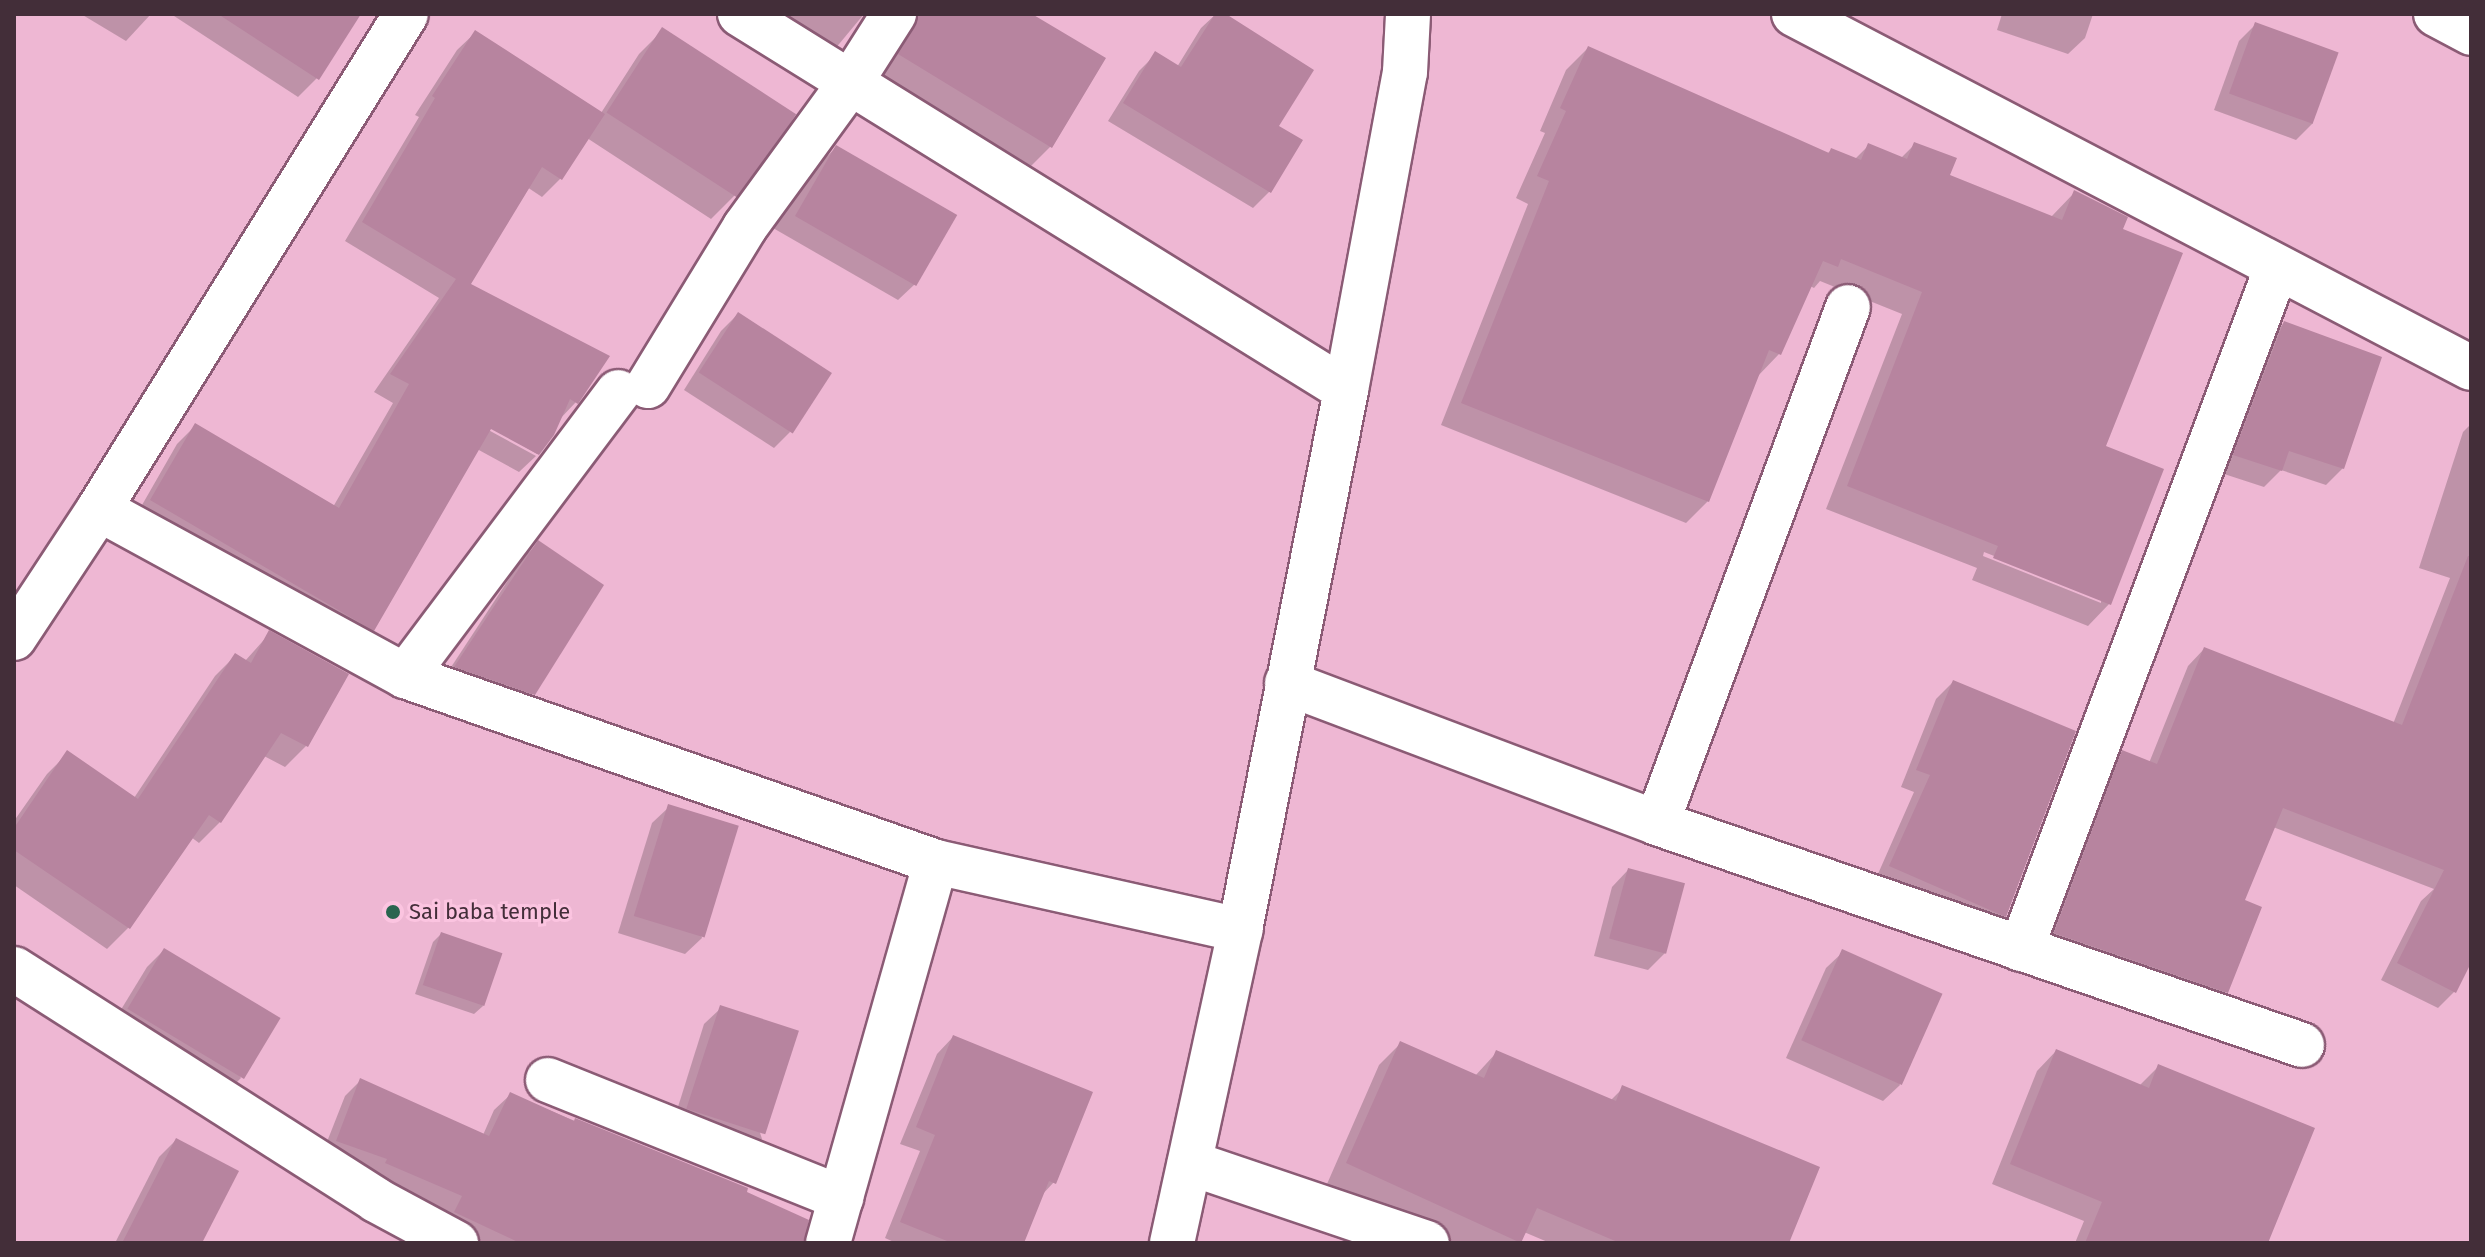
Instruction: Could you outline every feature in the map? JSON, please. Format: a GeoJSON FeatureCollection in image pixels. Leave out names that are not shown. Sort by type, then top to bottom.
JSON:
{"type":"FeatureCollection","features":[{"type":"Feature","properties":{"kind":"main road"},"geometry":{"type":"LineString","coordinates":[[17,626],[99,509],[406,14]]}},
{"type":"Feature","properties":{"kind":"main road"},"geometry":{"type":"LineString","coordinates":[[740,14],[1346,390]]}},
{"type":"Feature","properties":{"kind":"main road"},"geometry":{"type":"LineString","coordinates":[[405,676],[633,389],[850,83],[894,14]]}},
{"type":"Feature","properties":{"kind":"main road"},"geometry":{"type":"LineString","coordinates":[[1172,1243],[1240,930],[1346,390],[1405,72],[1408,14]]}},
{"type":"Feature","properties":{"kind":"main road"},"geometry":{"type":"LineString","coordinates":[[1405,72],[1434,14]]}},
{"type":"Feature","properties":{"kind":"main road"},"geometry":{"type":"LineString","coordinates":[[1794,14],[2471,368]]}},
{"type":"Feature","properties":{"kind":"main road"},"geometry":{"type":"LineString","coordinates":[[2436,14],[2471,33]]}},
{"type":"Feature","properties":{"kind":"main road"},"geometry":{"type":"LineString","coordinates":[[2021,949],[2277,267]]}},
{"type":"Feature","properties":{"kind":"main road"},"geometry":{"type":"LineString","coordinates":[[1657,823],[1848,307]]}},
{"type":"Feature","properties":{"kind":"main road"},"geometry":{"type":"LineString","coordinates":[[99,509],[405,676],[936,862],[1240,930]]}},
{"type":"Feature","properties":{"kind":"main road"},"geometry":{"type":"LineString","coordinates":[[1287,683],[1657,823],[2302,1045]]}},
{"type":"Feature","properties":{"kind":"main road"},"geometry":{"type":"LineString","coordinates":[[828,1243],[936,862]]}},
{"type":"Feature","properties":{"kind":"main road"},"geometry":{"type":"LineString","coordinates":[[14,969],[376,1200],[456,1243]]}},
{"type":"Feature","properties":{"kind":"main road"},"geometry":{"type":"LineString","coordinates":[[548,1080],[841,1198]]}},
{"type":"Feature","properties":{"kind":"main road"},"geometry":{"type":"LineString","coordinates":[[1190,1163],[1427,1243]]}},
{"type":"Feature","properties":{"kind":"building"},"geometry":{"type":"Polygon","coordinates":[[[218,14],[361,14],[319,80],[218,14]]]}},
{"type":"Feature","properties":{"kind":"building"},"geometry":{"type":"Polygon","coordinates":[[[919,14],[1032,14],[1106,58],[1052,148],[898,54],[915,27],[919,14]]]}},
{"type":"Feature","properties":{"kind":"building"},"geometry":{"type":"Polygon","coordinates":[[[1215,14],[1226,14],[1314,70],[1279,126],[1303,140],[1271,193],[1123,103],[1155,51],[1181,67],[1215,14]]]}},
{"type":"Feature","properties":{"kind":"building"},"geometry":{"type":"Polygon","coordinates":[[[2255,22],[2339,52],[2313,124],[2229,93],[2255,22]]]}},
{"type":"Feature","properties":{"kind":"building"},"geometry":{"type":"Polygon","coordinates":[[[662,27],[796,114],[741,200],[606,113],[662,27]]]}},
{"type":"Feature","properties":{"kind":"building"},"geometry":{"type":"Polygon","coordinates":[[[475,30],[605,114],[562,180],[542,167],[471,284],[610,356],[578,404],[570,399],[554,435],[539,455],[491,429],[374,631],[150,500],[195,423],[339,508],[409,384],[390,374],[456,279],[362,222],[435,98],[432,96],[475,30]]]}},
{"type":"Feature","properties":{"kind":"building"},"geometry":{"type":"Polygon","coordinates":[[[1588,46],[1829,153],[1831,148],[1861,160],[1868,143],[1907,159],[1914,142],[1957,158],[1950,175],[2062,220],[2074,190],[2128,217],[2123,229],[2183,253],[2106,446],[2164,469],[2111,605],[1993,558],[1998,546],[1847,486],[1922,292],[1841,259],[1838,267],[1823,261],[1781,355],[1769,350],[1709,502],[1461,403],[1549,181],[1537,176],[1566,111],[1560,108],[1588,46]]]}},
{"type":"Feature","properties":{"kind":"building"},"geometry":{"type":"Polygon","coordinates":[[[836,145],[957,215],[916,286],[795,216],[836,145]]]}},
{"type":"Feature","properties":{"kind":"building"},"geometry":{"type":"Polygon","coordinates":[[[738,312],[832,373],[793,433],[699,372],[738,312]]]}},
{"type":"Feature","properties":{"kind":"building"},"geometry":{"type":"Polygon","coordinates":[[[2284,321],[2382,357],[2344,469],[2289,451],[2282,471],[2233,455],[2284,321]]]}},
{"type":"Feature","properties":{"kind":"building"},"geometry":{"type":"Polygon","coordinates":[[[538,540],[604,585],[535,695],[454,667],[538,540]]]}},
{"type":"Feature","properties":{"kind":"building"},"geometry":{"type":"Polygon","coordinates":[[[2468,556],[2471,556],[2471,963],[2456,993],[2397,963],[2444,870],[2283,808],[2245,900],[2262,907],[2228,993],[2054,933],[2122,750],[2157,764],[2204,647],[2402,725],[2468,556]]]}},
{"type":"Feature","properties":{"kind":"building"},"geometry":{"type":"Polygon","coordinates":[[[269,630],[349,674],[308,747],[281,733],[221,823],[209,815],[130,929],[14,850],[14,828],[67,750],[138,799],[235,653],[251,663],[269,630]]]}},
{"type":"Feature","properties":{"kind":"building"},"geometry":{"type":"Polygon","coordinates":[[[1953,680],[2076,731],[2006,917],[1889,866],[1930,775],[1916,770],[1953,680]]]}},
{"type":"Feature","properties":{"kind":"building"},"geometry":{"type":"Polygon","coordinates":[[[668,804],[739,826],[705,938],[634,916],[668,804]]]}},
{"type":"Feature","properties":{"kind":"building"},"geometry":{"type":"Polygon","coordinates":[[[1628,868],[1685,883],[1666,954],[1609,939],[1628,868]]]}},
{"type":"Feature","properties":{"kind":"building"},"geometry":{"type":"Polygon","coordinates":[[[441,932],[502,953],[484,1006],[423,985],[441,932]]]}},
{"type":"Feature","properties":{"kind":"building"},"geometry":{"type":"Polygon","coordinates":[[[164,948],[281,1018],[244,1079],[127,1009],[164,948]]]}},
{"type":"Feature","properties":{"kind":"building"},"geometry":{"type":"Polygon","coordinates":[[[1842,949],[1942,994],[1902,1085],[1801,1040],[1842,949]]]}},
{"type":"Feature","properties":{"kind":"building"},"geometry":{"type":"Polygon","coordinates":[[[720,1005],[799,1031],[765,1134],[686,1109],[720,1005]]]}},
{"type":"Feature","properties":{"kind":"building"},"geometry":{"type":"Polygon","coordinates":[[[953,1035],[1093,1092],[1056,1184],[1049,1181],[1024,1243],[952,1243],[900,1222],[935,1135],[916,1127],[953,1035]]]}},
{"type":"Feature","properties":{"kind":"building"},"geometry":{"type":"Polygon","coordinates":[[[1400,1041],[1484,1078],[1496,1050],[1616,1101],[1622,1085],[1820,1167],[1789,1243],[1620,1243],[1537,1208],[1521,1243],[1346,1163],[1400,1041]]]}},
{"type":"Feature","properties":{"kind":"building"},"geometry":{"type":"Polygon","coordinates":[[[2056,1049],[2149,1088],[2158,1064],[2315,1128],[2268,1243],[2085,1243],[2102,1202],[2010,1164],[2056,1049]]]}},
{"type":"Feature","properties":{"kind":"building"},"geometry":{"type":"Polygon","coordinates":[[[360,1078],[489,1136],[510,1092],[574,1121],[575,1118],[748,1188],[747,1192],[809,1220],[804,1243],[520,1243],[454,1212],[462,1196],[385,1163],[387,1159],[336,1141],[360,1078]]]}},
{"type":"Feature","properties":{"kind":"building"},"geometry":{"type":"Polygon","coordinates":[[[176,1138],[239,1171],[202,1243],[122,1243],[176,1138]]]}},
{"type":"Feature","properties":{"kind":"place","name":"Sai baba temple"},"geometry":{"type":"Point","coordinates":[393,912]}}]}
